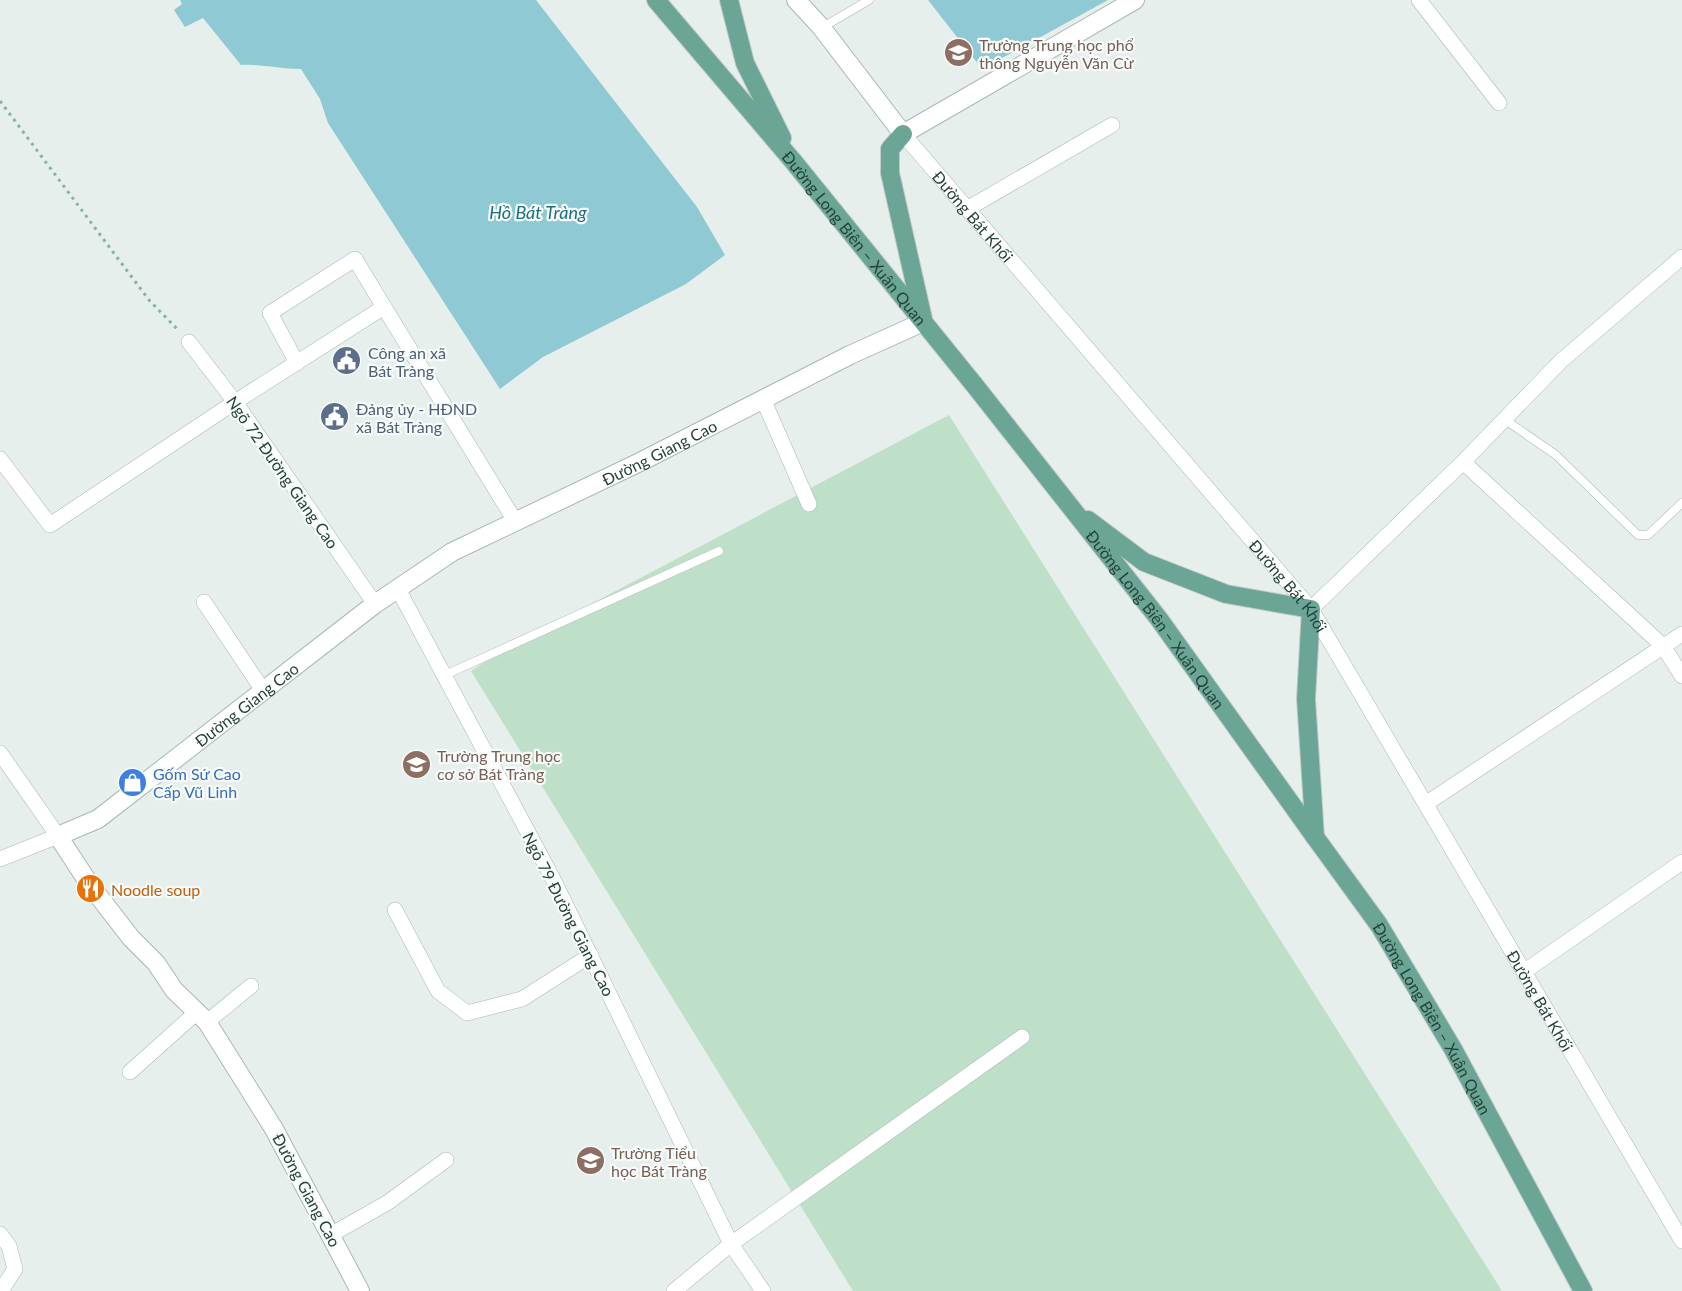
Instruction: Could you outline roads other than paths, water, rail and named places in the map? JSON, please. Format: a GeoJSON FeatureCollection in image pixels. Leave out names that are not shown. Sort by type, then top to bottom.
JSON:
{"type":"FeatureCollection","features":[{"type":"Feature","properties":{"kind":"main road","name":"Đường Long Biên – Xuân Quan"},"geometry":{"type":"LineString","coordinates":[[656,0],[793,161],[1159,619],[1379,926],[1453,1048],[1583,1291]]}},
{"type":"Feature","properties":{"kind":"main road"},"geometry":{"type":"LineString","coordinates":[[729,0],[745,63],[793,161]]}},
{"type":"Feature","properties":{"kind":"main road"},"geometry":{"type":"LineString","coordinates":[[903,134],[890,149],[890,173],[923,322]]}},
{"type":"Feature","properties":{"kind":"main road"},"geometry":{"type":"LineString","coordinates":[[1066,504],[1144,562],[1226,594],[1311,609],[1306,699],[1315,837]]}},
{"type":"Feature","properties":{"kind":"street","name":"Đường Bát Khối"},"geometry":{"type":"LineString","coordinates":[[795,0],[821,27],[903,134],[1311,609],[1427,803],[1682,1241]]}},
{"type":"Feature","properties":{"kind":"street"},"geometry":{"type":"LineString","coordinates":[[903,134],[1135,0]]}},
{"type":"Feature","properties":{"kind":"street"},"geometry":{"type":"LineString","coordinates":[[1419,0],[1500,103]]}},
{"type":"Feature","properties":{"kind":"street"},"geometry":{"type":"LineString","coordinates":[[967,209],[1112,125]]}},
{"type":"Feature","properties":{"kind":"street"},"geometry":{"type":"LineString","coordinates":[[1311,609],[1463,462],[1561,361],[1682,257]]}},
{"type":"Feature","properties":{"kind":"street"},"geometry":{"type":"LineString","coordinates":[[297,363],[270,313],[355,260],[515,521]]}},
{"type":"Feature","properties":{"kind":"street"},"geometry":{"type":"LineString","coordinates":[[0,459],[50,525],[235,402],[384,307]]}},
{"type":"Feature","properties":{"kind":"street","name":"Đường Giang Cao"},"geometry":{"type":"LineString","coordinates":[[360,1291],[332,1234],[274,1129],[202,1017],[174,990],[156,963],[131,938],[90,885],[58,836],[98,819],[375,604],[452,552],[923,322]]}},
{"type":"Feature","properties":{"kind":"street","name":"Ngõ 72 Đường Giang Cao"},"geometry":{"type":"LineString","coordinates":[[189,342],[235,402],[375,604]]}},
{"type":"Feature","properties":{"kind":"street"},"geometry":{"type":"LineString","coordinates":[[763,399],[809,504]]}},
{"type":"Feature","properties":{"kind":"street"},"geometry":{"type":"LineString","coordinates":[[1463,462],[1663,646],[1682,676]]}},
{"type":"Feature","properties":{"kind":"street","name":"Ngõ 79 Đường Giang Cao"},"geometry":{"type":"LineString","coordinates":[[398,589],[591,955],[731,1244],[763,1291]]}},
{"type":"Feature","properties":{"kind":"street"},"geometry":{"type":"LineString","coordinates":[[204,602],[264,692]]}},
{"type":"Feature","properties":{"kind":"street"},"geometry":{"type":"LineString","coordinates":[[1427,803],[1682,634]]}},
{"type":"Feature","properties":{"kind":"street"},"geometry":{"type":"LineString","coordinates":[[0,753],[58,836],[0,859]]}},
{"type":"Feature","properties":{"kind":"street"},"geometry":{"type":"LineString","coordinates":[[1525,971],[1682,862]]}},
{"type":"Feature","properties":{"kind":"street"},"geometry":{"type":"LineString","coordinates":[[395,910],[438,991],[467,1013],[522,999],[591,955]]}},
{"type":"Feature","properties":{"kind":"street"},"geometry":{"type":"LineString","coordinates":[[130,1072],[202,1017],[251,986]]}},
{"type":"Feature","properties":{"kind":"street"},"geometry":{"type":"LineString","coordinates":[[674,1291],[731,1244],[1022,1037]]}},
{"type":"Feature","properties":{"kind":"street"},"geometry":{"type":"LineString","coordinates":[[332,1234],[387,1203],[446,1160]]}},
{"type":"Feature","properties":{"kind":"street"},"geometry":{"type":"LineString","coordinates":[[0,1234],[9,1246],[15,1269],[2,1291]]}},
{"type":"Feature","properties":{"kind":"lane"},"geometry":{"type":"LineString","coordinates":[[821,27],[869,0]]}},
{"type":"Feature","properties":{"kind":"lane"},"geometry":{"type":"LineString","coordinates":[[1504,419],[1556,455],[1638,535],[1648,535],[1682,503]]}},
{"type":"Feature","properties":{"kind":"lane"},"geometry":{"type":"LineString","coordinates":[[445,675],[719,551]]}},
{"type":"Feature","properties":{"kind":"water","name":"Hồ Bát Tràng"},"geometry":{"type":"Polygon","coordinates":[[[180,0],[536,0],[697,207],[725,255],[686,284],[543,357],[500,389],[328,123],[320,99],[301,69],[241,65],[203,18],[185,27],[174,10],[182,4],[180,0]]]}},
{"type":"Feature","properties":{"kind":"water"},"geometry":{"type":"Polygon","coordinates":[[[928,0],[1108,0],[982,69],[928,0]]]}},
{"type":"Feature","properties":{"kind":"place","name":"Trường Trung học phổ thông Nguyễn Văn Cừ"},"geometry":{"type":"Point","coordinates":[958,53]}},
{"type":"Feature","properties":{"kind":"place","name":"Công an xã Bát Tràng"},"geometry":{"type":"Point","coordinates":[347,361]}},
{"type":"Feature","properties":{"kind":"place","name":"Đảng ủy - HĐND xã Bát Tràng"},"geometry":{"type":"Point","coordinates":[335,417]}},
{"type":"Feature","properties":{"kind":"place","name":"Trường Trung học cơ sở Bát Tràng"},"geometry":{"type":"Point","coordinates":[416,764]}},
{"type":"Feature","properties":{"kind":"place","name":"Gốm Sứ Cao Cấp Vũ Linh"},"geometry":{"type":"Point","coordinates":[132,782]}},
{"type":"Feature","properties":{"kind":"place","name":"Noodle soup"},"geometry":{"type":"Point","coordinates":[90,889]}},
{"type":"Feature","properties":{"kind":"place","name":"Trường Tiểu học Bát Tràng"},"geometry":{"type":"Point","coordinates":[590,1161]}}]}
